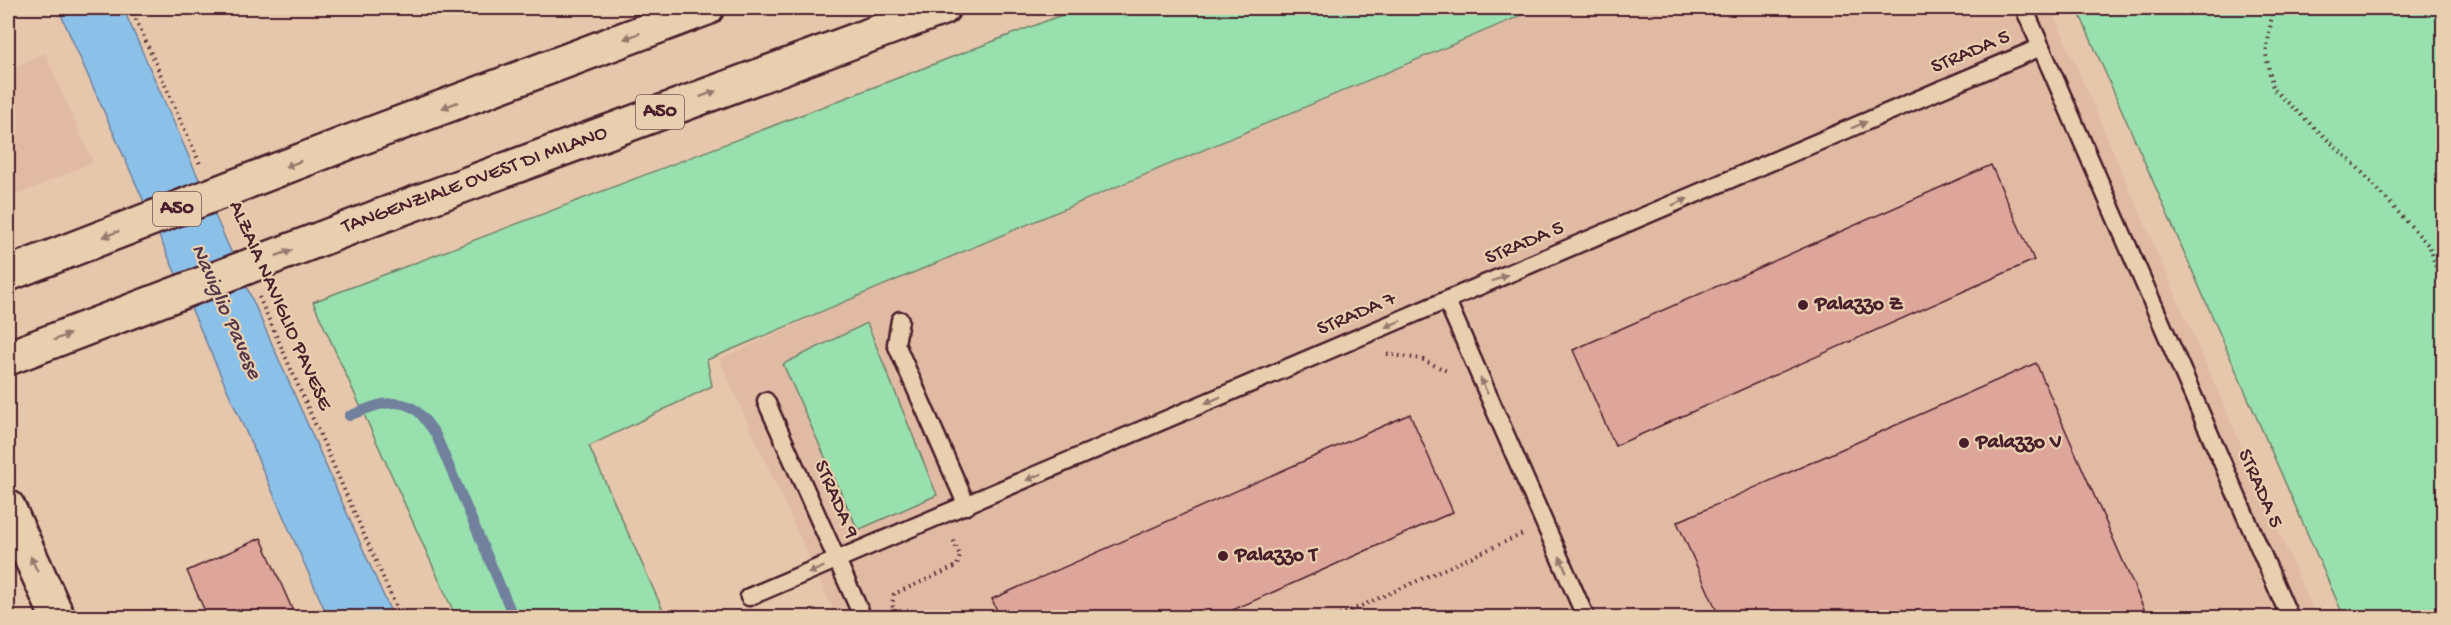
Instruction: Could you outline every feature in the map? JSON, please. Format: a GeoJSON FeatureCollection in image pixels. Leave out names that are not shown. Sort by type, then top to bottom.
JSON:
{"type":"FeatureCollection","features":[{"type":"Feature","properties":{"kind":"main road","name":"A50"},"geometry":{"type":"LineString","coordinates":[[8,274],[707,8]]}},
{"type":"Feature","properties":{"kind":"main road","name":"TANGENZIALE OVEST DI MILANO"},"geometry":{"type":"LineString","coordinates":[[8,358],[378,217],[943,8]]}},
{"type":"Feature","properties":{"kind":"main road"},"geometry":{"type":"LineString","coordinates":[[8,507],[58,618]]}},
{"type":"Feature","properties":{"kind":"lane"},"geometry":{"type":"LineString","coordinates":[[2024,8],[2041,47]]}},
{"type":"Feature","properties":{"kind":"lane","name":"STRADA 5"},"geometry":{"type":"LineString","coordinates":[[1447,301],[2041,47],[2290,618]]}},
{"type":"Feature","properties":{"kind":"lane"},"geometry":{"type":"LineString","coordinates":[[1447,301],[1586,618]]}},
{"type":"Feature","properties":{"kind":"lane","name":"STRADA 7"},"geometry":{"type":"LineString","coordinates":[[749,597],[1447,301]]}},
{"type":"Feature","properties":{"kind":"lane"},"geometry":{"type":"LineString","coordinates":[[900,320],[896,344],[967,506]]}},
{"type":"Feature","properties":{"kind":"lane","name":"STRADA 9"},"geometry":{"type":"LineString","coordinates":[[766,401],[863,618]]}},
{"type":"Feature","properties":{"kind":"path"},"geometry":{"type":"LineString","coordinates":[[131,8],[203,171]]}},
{"type":"Feature","properties":{"kind":"path"},"geometry":{"type":"LineString","coordinates":[[2273,8],[2266,55],[2273,89],[2357,167],[2430,247],[2444,295]]}},
{"type":"Feature","properties":{"kind":"path","name":"ALZAIA NAVIGLIO PAVESE"},"geometry":{"type":"LineString","coordinates":[[256,291],[401,618]]}},
{"type":"Feature","properties":{"kind":"path"},"geometry":{"type":"LineString","coordinates":[[1389,355],[1421,359],[1456,375]]}},
{"type":"Feature","properties":{"kind":"path"},"geometry":{"type":"LineString","coordinates":[[1334,618],[1529,532]]}},
{"type":"Feature","properties":{"kind":"shaded area"},"geometry":{"type":"Polygon","coordinates":[[[1510,8],[2051,8],[2316,617],[836,617],[719,359],[1510,8]]]}},
{"type":"Feature","properties":{"kind":"shaded area"},"geometry":{"type":"Polygon","coordinates":[[[45,53],[93,162],[8,199],[8,70],[45,53]]]}},
{"type":"Feature","properties":{"kind":"green space"},"geometry":{"type":"Polygon","coordinates":[[[1080,8],[1539,8],[707,360],[712,386],[589,446],[666,617],[456,617],[313,302],[1080,8]]]}},
{"type":"Feature","properties":{"kind":"green space"},"geometry":{"type":"Polygon","coordinates":[[[2077,8],[2443,8],[2444,334],[2439,347],[2444,359],[2443,617],[2344,617],[2077,8]]]}},
{"type":"Feature","properties":{"kind":"green space"},"geometry":{"type":"Polygon","coordinates":[[[867,323],[937,495],[858,530],[783,364],[867,323]]]}},
{"type":"Feature","properties":{"kind":"water","name":"Naviglio Pavese"},"geometry":{"type":"Polygon","coordinates":[[[58,8],[123,8],[393,617],[328,617],[58,8]]]}},
{"type":"Feature","properties":{"kind":"building","name":"Palazzo Z"},"geometry":{"type":"Polygon","coordinates":[[[1991,165],[2034,260],[1615,446],[1573,350],[1991,165]]]}},
{"type":"Feature","properties":{"kind":"building","name":"Palazzo V"},"geometry":{"type":"Polygon","coordinates":[[[2036,363],[2148,618],[1720,618],[1677,522],[2036,363]]]}},
{"type":"Feature","properties":{"kind":"building","name":"Palazzo T"},"geometry":{"type":"Polygon","coordinates":[[[1410,414],[1453,512],[1215,618],[1000,618],[992,599],[1410,414]]]}},
{"type":"Feature","properties":{"kind":"building"},"geometry":{"type":"Polygon","coordinates":[[[261,538],[296,618],[208,618],[187,571],[261,538]]]}},
{"type":"Feature","properties":{"kind":"waterway"},"geometry":{"type":"LineString","coordinates":[[349,416],[389,403],[413,408],[422,416],[435,433],[514,618]]}},
{"type":"Feature","properties":{"kind":"place","name":"Palazzo Z"},"geometry":{"type":"Point","coordinates":[1803,305]}},
{"type":"Feature","properties":{"kind":"place","name":"Palazzo V"},"geometry":{"type":"Point","coordinates":[1964,443]}},
{"type":"Feature","properties":{"kind":"place","name":"Palazzo T"},"geometry":{"type":"Point","coordinates":[1223,556]}}]}
